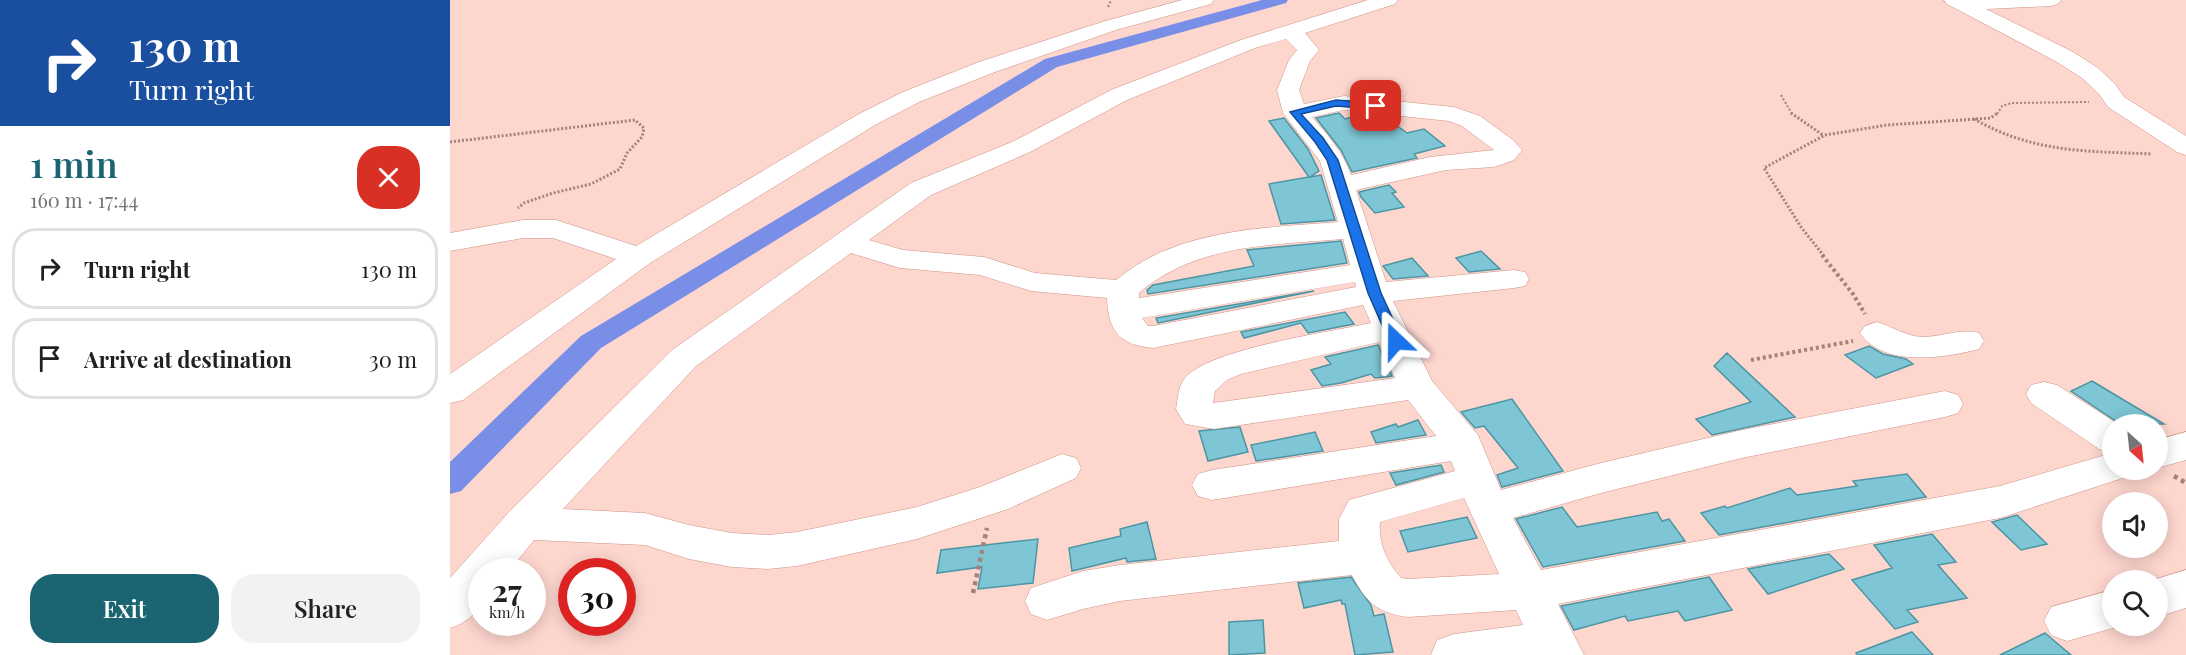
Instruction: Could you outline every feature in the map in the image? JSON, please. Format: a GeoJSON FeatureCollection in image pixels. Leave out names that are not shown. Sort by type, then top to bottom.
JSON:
{"type":"FeatureCollection","features":[{"type":"Feature","properties":{"kind":"street"},"geometry":{"type":"LineString","coordinates":[[450,391],[639,257],[807,155],[911,98],[1055,43],[1204,0]]}},
{"type":"Feature","properties":{"kind":"street"},"geometry":{"type":"LineString","coordinates":[[494,558],[524,523],[684,358],[921,189],[1021,147],[1119,95],[1248,44],[1388,0]]}},
{"type":"Feature","properties":{"kind":"street"},"geometry":{"type":"LineString","coordinates":[[1958,2],[2051,0]]}},
{"type":"Feature","properties":{"kind":"street"},"geometry":{"type":"LineString","coordinates":[[1958,2],[2039,42],[2074,63],[2107,88],[2115,102],[2186,147]]}},
{"type":"Feature","properties":{"kind":"street"},"geometry":{"type":"LineString","coordinates":[[1289,31],[1302,40],[1308,50],[1300,60],[1288,90],[1295,112],[1326,149],[1332,160],[1372,282],[1417,387],[1477,478],[1527,591],[1558,648],[1454,655]]}},
{"type":"Feature","properties":{"kind":"street"},"geometry":{"type":"LineString","coordinates":[[1295,112],[1344,103],[1454,114],[1471,121],[1509,150],[1506,155],[1497,158],[1460,160],[1339,186]]}},
{"type":"Feature","properties":{"kind":"street"},"geometry":{"type":"LineString","coordinates":[[450,234],[513,228],[556,229],[639,257]]}},
{"type":"Feature","properties":{"kind":"street"},"geometry":{"type":"LineString","coordinates":[[450,242],[513,228]]}},
{"type":"Feature","properties":{"kind":"street"},"geometry":{"type":"LineString","coordinates":[[1122,301],[1134,278],[1188,252],[1212,245],[1355,229]]}},
{"type":"Feature","properties":{"kind":"street"},"geometry":{"type":"LineString","coordinates":[[847,242],[900,259],[984,266],[1031,282],[1122,301],[1372,282],[1514,279]]}},
{"type":"Feature","properties":{"kind":"street"},"geometry":{"type":"LineString","coordinates":[[1391,329],[1231,365],[1215,372],[1198,386],[1194,409],[1198,415],[1215,416],[1417,387]]}},
{"type":"Feature","properties":{"kind":"street"},"geometry":{"type":"LineString","coordinates":[[1877,333],[1891,341],[1932,350],[1967,341]]}},
{"type":"Feature","properties":{"kind":"street"},"geometry":{"type":"LineString","coordinates":[[2044,394],[2102,432]]}},
{"type":"Feature","properties":{"kind":"street"},"geometry":{"type":"LineString","coordinates":[[1212,485],[1477,478],[1601,478],[1742,444],[1945,404]]}},
{"type":"Feature","properties":{"kind":"street"},"geometry":{"type":"LineString","coordinates":[[2168,451],[2186,446]]}},
{"type":"Feature","properties":{"kind":"street"},"geometry":{"type":"LineString","coordinates":[[524,523],[645,529],[689,542],[732,550],[768,552],[797,549],[917,523],[994,498],[1062,468]]}},
{"type":"Feature","properties":{"kind":"street"},"geometry":{"type":"LineString","coordinates":[[1477,478],[1364,511],[1359,517],[1360,544],[1382,587],[1392,596],[1429,597],[1527,591],[2000,502],[2102,470]]}},
{"type":"Feature","properties":{"kind":"street"},"geometry":{"type":"LineString","coordinates":[[1047,601],[1083,590],[1120,583],[1366,556]]}},
{"type":"Feature","properties":{"kind":"street"},"geometry":{"type":"LineString","coordinates":[[450,609],[468,588]]}},
{"type":"Feature","properties":{"kind":"street"},"geometry":{"type":"LineString","coordinates":[[2168,595],[2186,589]]}},
{"type":"Feature","properties":{"kind":"street"},"geometry":{"type":"LineString","coordinates":[[2067,621],[2102,612]]}},
{"type":"Feature","properties":{"kind":"path"},"geometry":{"type":"LineString","coordinates":[[1781,95],[1784,106],[1800,120],[1824,135]]}},
{"type":"Feature","properties":{"kind":"path"},"geometry":{"type":"LineString","coordinates":[[1751,360],[1859,340],[1877,333],[1853,294],[1801,227],[1764,168],[1824,135],[1885,124],[1974,119],[1997,115],[2002,106],[2012,103],[2115,102]]}},
{"type":"Feature","properties":{"kind":"path"},"geometry":{"type":"LineString","coordinates":[[1974,119],[2009,139],[2040,147],[2152,154]]}},
{"type":"Feature","properties":{"kind":"path"},"geometry":{"type":"LineString","coordinates":[[450,142],[635,120],[644,128],[642,137],[627,153],[620,169],[591,184],[524,203],[511,214],[513,228]]}},
{"type":"Feature","properties":{"kind":"path"},"geometry":{"type":"LineString","coordinates":[[973,593],[994,498]]}},
{"type":"Feature","properties":{"kind":"building"},"geometry":{"type":"Polygon","coordinates":[[[1339,113],[1345,119],[1364,114],[1385,117],[1407,133],[1424,129],[1445,146],[1414,154],[1417,158],[1352,172],[1341,150],[1316,118],[1339,113]]]}},
{"type":"Feature","properties":{"kind":"building"},"geometry":{"type":"Polygon","coordinates":[[[1284,118],[1308,149],[1319,171],[1310,177],[1321,175],[1335,220],[1281,224],[1269,184],[1309,177],[1269,121],[1284,118]]]}},
{"type":"Feature","properties":{"kind":"building"},"geometry":{"type":"Polygon","coordinates":[[[1389,185],[1396,192],[1392,193],[1404,207],[1375,213],[1359,192],[1389,185]]]}},
{"type":"Feature","properties":{"kind":"building"},"geometry":{"type":"Polygon","coordinates":[[[1341,241],[1347,263],[1148,294],[1147,290],[1153,285],[1254,266],[1247,250],[1341,241]]]}},
{"type":"Feature","properties":{"kind":"building"},"geometry":{"type":"Polygon","coordinates":[[[1481,251],[1500,269],[1469,272],[1456,258],[1481,251]]]}},
{"type":"Feature","properties":{"kind":"building"},"geometry":{"type":"Polygon","coordinates":[[[1412,258],[1428,276],[1393,279],[1383,266],[1412,258]]]}},
{"type":"Feature","properties":{"kind":"building"},"geometry":{"type":"Polygon","coordinates":[[[1314,291],[1158,323],[1156,318],[1314,291]]]}},
{"type":"Feature","properties":{"kind":"building"},"geometry":{"type":"Polygon","coordinates":[[[1345,312],[1354,324],[1308,333],[1301,323],[1244,338],[1241,332],[1345,312]]]}},
{"type":"Feature","properties":{"kind":"building"},"geometry":{"type":"Polygon","coordinates":[[[1378,345],[1392,376],[1375,378],[1371,374],[1322,386],[1311,370],[1331,364],[1325,357],[1378,345]]]}},
{"type":"Feature","properties":{"kind":"building"},"geometry":{"type":"Polygon","coordinates":[[[1869,346],[1883,354],[1906,359],[1913,364],[1876,378],[1845,355],[1869,346]]]}},
{"type":"Feature","properties":{"kind":"building"},"geometry":{"type":"Polygon","coordinates":[[[1727,353],[1795,417],[1712,435],[1696,419],[1751,402],[1714,366],[1727,353]]]}},
{"type":"Feature","properties":{"kind":"building"},"geometry":{"type":"Polygon","coordinates":[[[2092,381],[2147,414],[2105,414],[2071,391],[2092,381]]]}},
{"type":"Feature","properties":{"kind":"building"},"geometry":{"type":"Polygon","coordinates":[[[1512,399],[1563,471],[1502,487],[1497,475],[1518,468],[1484,426],[1475,428],[1461,412],[1512,399]]]}},
{"type":"Feature","properties":{"kind":"building"},"geometry":{"type":"Polygon","coordinates":[[[1418,420],[1426,435],[1376,443],[1371,432],[1396,424],[1398,427],[1418,420]]]}},
{"type":"Feature","properties":{"kind":"building"},"geometry":{"type":"Polygon","coordinates":[[[1240,427],[1248,452],[1208,461],[1199,431],[1240,427]]]}},
{"type":"Feature","properties":{"kind":"building"},"geometry":{"type":"Polygon","coordinates":[[[1315,432],[1323,451],[1256,461],[1251,445],[1315,432]]]}},
{"type":"Feature","properties":{"kind":"building"},"geometry":{"type":"Polygon","coordinates":[[[1441,465],[1444,472],[1396,485],[1390,473],[1441,465]]]}},
{"type":"Feature","properties":{"kind":"building"},"geometry":{"type":"Polygon","coordinates":[[[1907,474],[1926,497],[1719,535],[1701,513],[1725,506],[1727,508],[1790,488],[1797,495],[1857,486],[1853,481],[1907,474]]]}},
{"type":"Feature","properties":{"kind":"building"},"geometry":{"type":"Polygon","coordinates":[[[1562,507],[1577,527],[1657,512],[1662,521],[1669,519],[1685,541],[1543,567],[1516,519],[1562,507]]]}},
{"type":"Feature","properties":{"kind":"building"},"geometry":{"type":"Polygon","coordinates":[[[2017,515],[2047,544],[2021,550],[1992,522],[2017,515]]]}},
{"type":"Feature","properties":{"kind":"building"},"geometry":{"type":"Polygon","coordinates":[[[1467,517],[1477,538],[1408,552],[1400,531],[1467,517]]]}},
{"type":"Feature","properties":{"kind":"building"},"geometry":{"type":"Polygon","coordinates":[[[1147,522],[1156,559],[1127,562],[1126,558],[1072,571],[1069,548],[1121,536],[1120,529],[1147,522]]]}},
{"type":"Feature","properties":{"kind":"building"},"geometry":{"type":"Polygon","coordinates":[[[1932,534],[1956,562],[1938,565],[1967,598],[1907,610],[1918,622],[1895,629],[1852,580],[1892,568],[1874,545],[1932,534]]]}},
{"type":"Feature","properties":{"kind":"building"},"geometry":{"type":"Polygon","coordinates":[[[1038,539],[1033,583],[978,589],[982,567],[937,573],[941,550],[1038,539]]]}},
{"type":"Feature","properties":{"kind":"building"},"geometry":{"type":"Polygon","coordinates":[[[1829,554],[1844,569],[1768,594],[1748,569],[1829,554]]]}},
{"type":"Feature","properties":{"kind":"building"},"geometry":{"type":"Polygon","coordinates":[[[1351,577],[1371,605],[1374,616],[1384,614],[1393,652],[1355,655],[1345,604],[1342,604],[1341,600],[1304,608],[1298,583],[1351,577]]]}},
{"type":"Feature","properties":{"kind":"building"},"geometry":{"type":"Polygon","coordinates":[[[1709,577],[1732,610],[1685,621],[1678,611],[1628,621],[1625,616],[1574,630],[1561,606],[1709,577]]]}},
{"type":"Feature","properties":{"kind":"building"},"geometry":{"type":"Polygon","coordinates":[[[1263,620],[1265,653],[1229,655],[1229,622],[1263,620]]]}},
{"type":"Feature","properties":{"kind":"building"},"geometry":{"type":"Polygon","coordinates":[[[1912,632],[1933,655],[1857,655],[1856,653],[1912,632]]]}},
{"type":"Feature","properties":{"kind":"building"},"geometry":{"type":"Polygon","coordinates":[[[2045,633],[2071,655],[2000,655],[2045,633]]]}},
{"type":"Feature","properties":{"kind":"waterway"},"geometry":{"type":"LineString","coordinates":[[450,482],[591,342],[1051,63],[1280,0]]}},
{"type":"Feature","properties":{"kind":"route"},"geometry":{"type":"LineString","coordinates":[[1376,106],[1336,103],[1295,112],[1326,149],[1332,160],[1369,271],[1374,293],[1396,341]]}}]}
